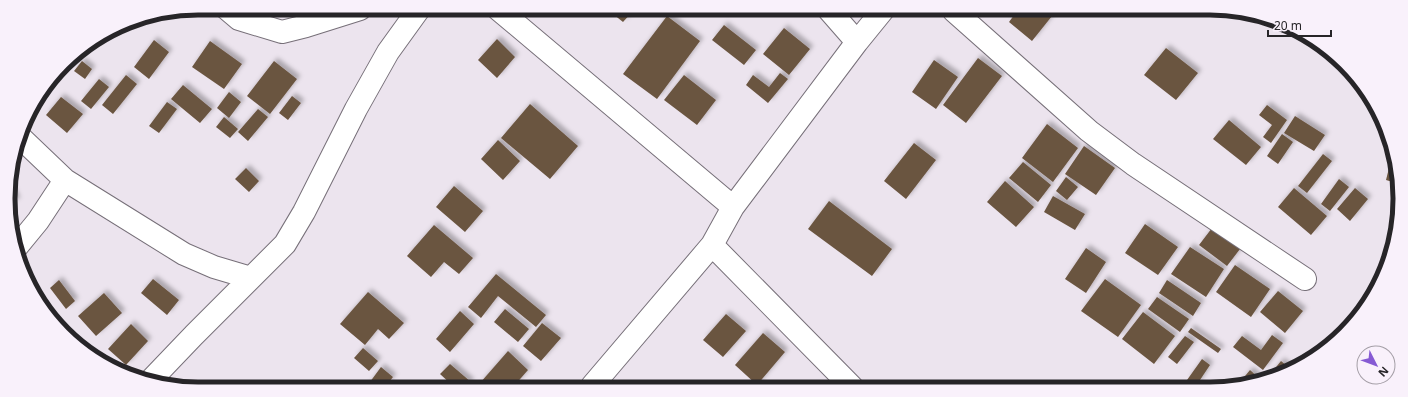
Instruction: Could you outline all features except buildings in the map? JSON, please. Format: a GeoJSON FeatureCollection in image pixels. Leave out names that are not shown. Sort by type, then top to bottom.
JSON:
{"type":"FeatureCollection","features":[{"type":"Feature","properties":{"kind":"street"},"geometry":{"type":"LineString","coordinates":[[234,15],[239,19],[282,32],[341,15]]}},
{"type":"Feature","properties":{"kind":"street"},"geometry":{"type":"LineString","coordinates":[[154,377],[285,244],[304,212],[356,109],[388,52],[415,15]]}},
{"type":"Feature","properties":{"kind":"street"},"geometry":{"type":"LineString","coordinates":[[505,15],[733,207]]}},
{"type":"Feature","properties":{"kind":"street"},"geometry":{"type":"LineString","coordinates":[[833,15],[856,42]]}},
{"type":"Feature","properties":{"kind":"street"},"geometry":{"type":"LineString","coordinates":[[595,382],[712,245],[733,207],[856,42],[879,15]]}},
{"type":"Feature","properties":{"kind":"street"},"geometry":{"type":"LineString","coordinates":[[958,15],[1089,131],[1133,164],[1305,279]]}},
{"type":"Feature","properties":{"kind":"street"},"geometry":{"type":"LineString","coordinates":[[25,141],[66,180],[184,254],[214,267],[250,278]]}},
{"type":"Feature","properties":{"kind":"street"},"geometry":{"type":"LineString","coordinates":[[20,242],[38,221],[66,180]]}},
{"type":"Feature","properties":{"kind":"street"},"geometry":{"type":"LineString","coordinates":[[712,245],[847,382]]}}]}
